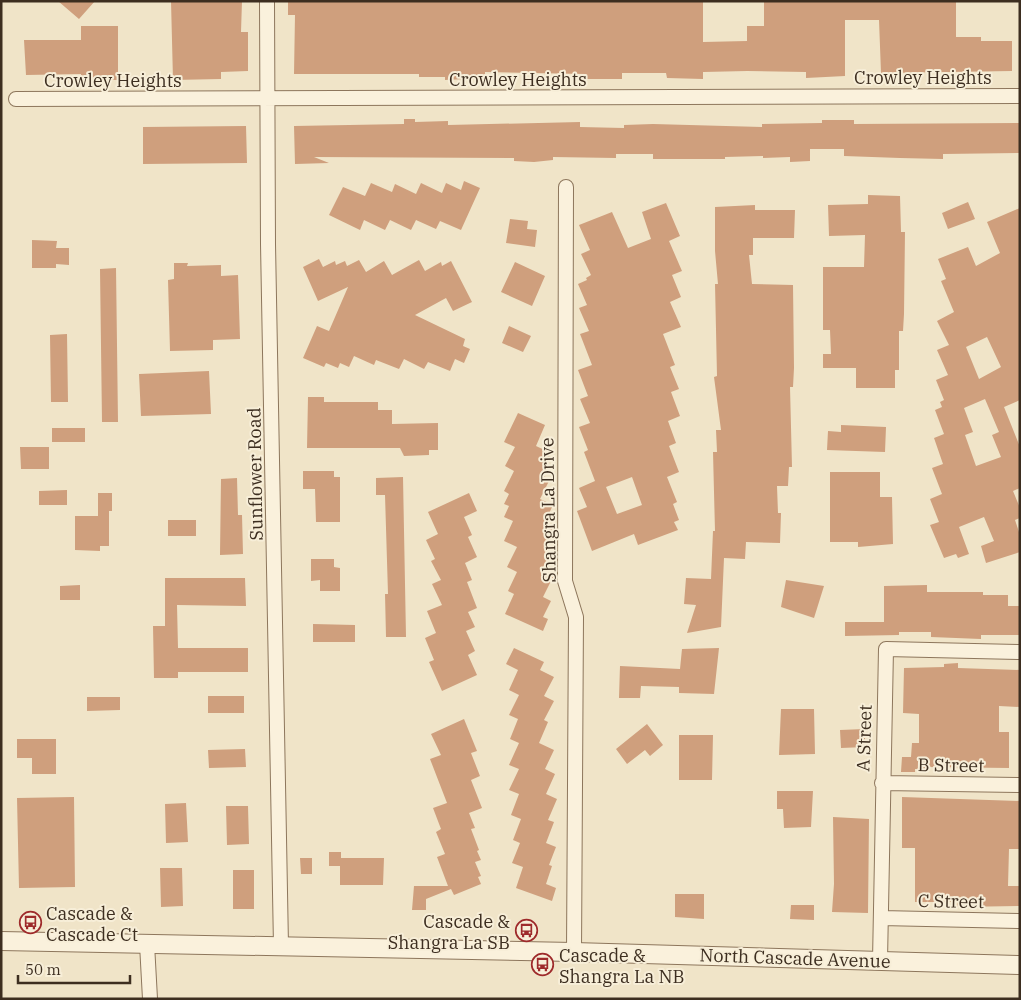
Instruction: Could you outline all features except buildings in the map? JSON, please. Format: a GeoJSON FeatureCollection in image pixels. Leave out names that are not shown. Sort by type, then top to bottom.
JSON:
{"type":"FeatureCollection","features":[{"type":"Feature","properties":{"kind":"street","name":"Sunflower Road"},"geometry":{"type":"LineString","coordinates":[[267,1],[268,244],[281,946]]}},
{"type":"Feature","properties":{"kind":"street","name":"Crowley Heights"},"geometry":{"type":"LineString","coordinates":[[16,99],[1020,96]]}},
{"type":"Feature","properties":{"kind":"street","name":"Shangra La Drive"},"geometry":{"type":"LineString","coordinates":[[566,187],[565,581],[576,617],[574,952]]}},
{"type":"Feature","properties":{"kind":"street","name":"A Street"},"geometry":{"type":"LineString","coordinates":[[880,961],[886,649],[1020,652]]}},
{"type":"Feature","properties":{"kind":"street","name":"B Street"},"geometry":{"type":"LineString","coordinates":[[882,783],[1020,785]]}},
{"type":"Feature","properties":{"kind":"street","name":"C Street"},"geometry":{"type":"LineString","coordinates":[[881,918],[1020,921]]}},
{"type":"Feature","properties":{"kind":"street","name":"North Cascade Avenue"},"geometry":{"type":"LineString","coordinates":[[1,942],[574,952],[1020,965]]}},
{"type":"Feature","properties":{"kind":"street"},"geometry":{"type":"LineString","coordinates":[[147,944],[150,999]]}},
{"type":"Feature","properties":{"kind":"place","name":"Cascade & Cascade Ct"},"geometry":{"type":"Point","coordinates":[30,923]}},
{"type":"Feature","properties":{"kind":"place","name":"Cascade & Shangra La SB"},"geometry":{"type":"Point","coordinates":[526,931]}},
{"type":"Feature","properties":{"kind":"place","name":"Cascade & Shangra La NB"},"geometry":{"type":"Point","coordinates":[543,965]}}]}
